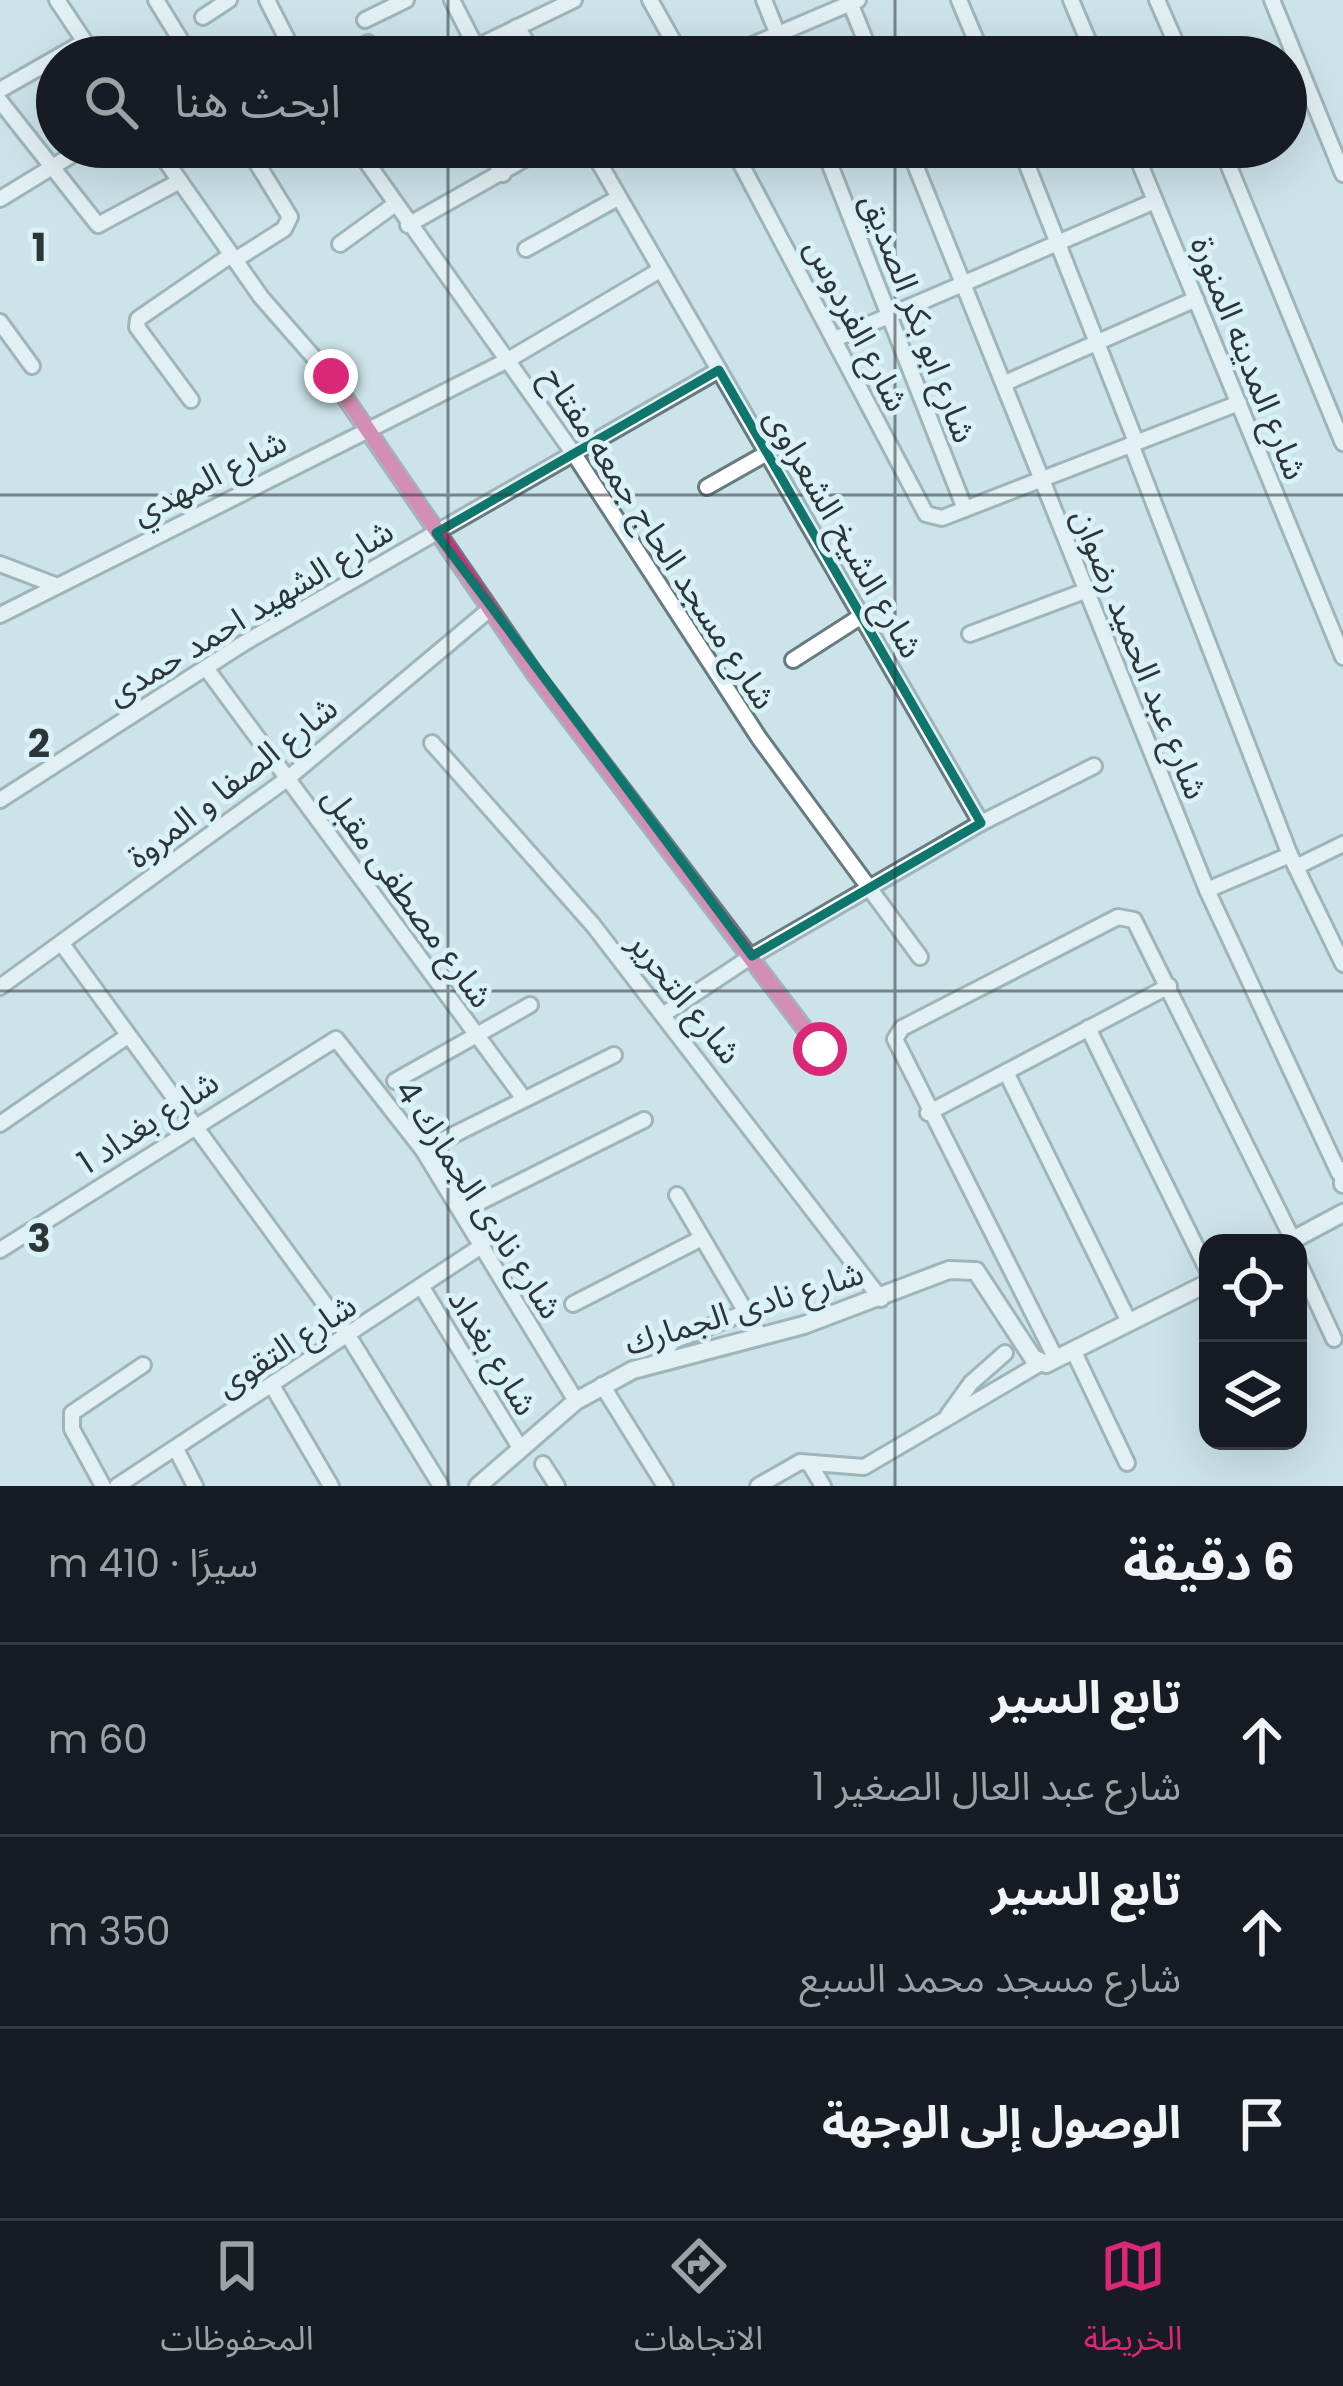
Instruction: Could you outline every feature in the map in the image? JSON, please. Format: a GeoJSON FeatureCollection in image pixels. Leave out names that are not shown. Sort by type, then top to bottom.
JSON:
{"type":"FeatureCollection","features":[{"type":"Feature","properties":{"kind":"street"},"geometry":{"type":"LineString","coordinates":[[57,0],[80,36]]}},
{"type":"Feature","properties":{"kind":"street"},"geometry":{"type":"LineString","coordinates":[[156,0],[178,36]]}},
{"type":"Feature","properties":{"kind":"street"},"geometry":{"type":"LineString","coordinates":[[203,17],[230,0]]}},
{"type":"Feature","properties":{"kind":"street"},"geometry":{"type":"LineString","coordinates":[[267,0],[285,36]]}},
{"type":"Feature","properties":{"kind":"street"},"geometry":{"type":"LineString","coordinates":[[365,20],[406,0]]}},
{"type":"Feature","properties":{"kind":"street"},"geometry":{"type":"LineString","coordinates":[[452,0],[470,36]]}},
{"type":"Feature","properties":{"kind":"street"},"geometry":{"type":"LineString","coordinates":[[499,36],[574,0]]}},
{"type":"Feature","properties":{"kind":"street"},"geometry":{"type":"LineString","coordinates":[[650,0],[670,36]]}},
{"type":"Feature","properties":{"kind":"street"},"geometry":{"type":"LineString","coordinates":[[764,0],[778,35],[852,1],[864,36]]}},
{"type":"Feature","properties":{"kind":"street"},"geometry":{"type":"LineString","coordinates":[[959,0],[974,36]]}},
{"type":"Feature","properties":{"kind":"street"},"geometry":{"type":"LineString","coordinates":[[1071,0],[1086,36]]}},
{"type":"Feature","properties":{"kind":"street"},"geometry":{"type":"LineString","coordinates":[[1157,0],[1173,36]]}},
{"type":"Feature","properties":{"kind":"street"},"geometry":{"type":"LineString","coordinates":[[1271,0],[1286,36]]}},
{"type":"Feature","properties":{"kind":"street"},"geometry":{"type":"LineString","coordinates":[[517,27],[523,36]]}},
{"type":"Feature","properties":{"kind":"street"},"geometry":{"type":"LineString","coordinates":[[0,90],[36,69]]}},
{"type":"Feature","properties":{"kind":"street"},"geometry":{"type":"LineString","coordinates":[[1307,87],[1343,174]]}},
{"type":"Feature","properties":{"kind":"street"},"geometry":{"type":"LineString","coordinates":[[0,101],[36,145]]}},
{"type":"Feature","properties":{"kind":"street"},"geometry":{"type":"LineString","coordinates":[[0,199],[50,168]]}},
{"type":"Feature","properties":{"kind":"street"},"geometry":{"type":"LineString","coordinates":[[54,168],[98,226],[180,181]]}},
{"type":"Feature","properties":{"kind":"street"},"geometry":{"type":"LineString","coordinates":[[171,168],[233,258],[331,376],[490,610],[820,1049]]}},
{"type":"Feature","properties":{"kind":"street"},"geometry":{"type":"LineString","coordinates":[[191,400],[136,327],[138,319],[284,229],[290,217],[260,168]]}},
{"type":"Feature","properties":{"kind":"street","name":"شارع مسجد الحاج جمعه مفتاح"},"geometry":{"type":"LineString","coordinates":[[370,168],[576,457],[733,700],[920,957]]}},
{"type":"Feature","properties":{"kind":"street"},"geometry":{"type":"LineString","coordinates":[[499,168],[503,174]]}},
{"type":"Feature","properties":{"kind":"street"},"geometry":{"type":"LineString","coordinates":[[408,225],[513,168]]}},
{"type":"Feature","properties":{"kind":"street","name":"شارع الشيخ الشعراوى"},"geometry":{"type":"LineString","coordinates":[[602,168],[981,823]]}},
{"type":"Feature","properties":{"kind":"street","name":"شارع الفردوس"},"geometry":{"type":"LineString","coordinates":[[743,168],[921,508],[942,518],[965,509]]}},
{"type":"Feature","properties":{"kind":"street","name":"شارع ابو بكر الصديق"},"geometry":{"type":"LineString","coordinates":[[831,168],[965,509]]}},
{"type":"Feature","properties":{"kind":"street","name":"شارع عبد الحميد رضوان"},"geometry":{"type":"LineString","coordinates":[[917,168],[1207,890],[1342,1176]]}},
{"type":"Feature","properties":{"kind":"street"},"geometry":{"type":"LineString","coordinates":[[1029,168],[1293,861],[1339,947],[1343,964]]}},
{"type":"Feature","properties":{"kind":"street","name":"شارع المدينه المنورة"},"geometry":{"type":"LineString","coordinates":[[1141,168],[1343,657]]}},
{"type":"Feature","properties":{"kind":"street"},"geometry":{"type":"LineString","coordinates":[[1230,168],[1343,443]]}},
{"type":"Feature","properties":{"kind":"street"},"geometry":{"type":"LineString","coordinates":[[526,249],[618,198]]}},
{"type":"Feature","properties":{"kind":"street"},"geometry":{"type":"LineString","coordinates":[[835,339],[1155,201]]}},
{"type":"Feature","properties":{"kind":"street"},"geometry":{"type":"LineString","coordinates":[[340,244],[394,205]]}},
{"type":"Feature","properties":{"kind":"street"},"geometry":{"type":"LineString","coordinates":[[508,360],[660,270]]}},
{"type":"Feature","properties":{"kind":"street"},"geometry":{"type":"LineString","coordinates":[[1005,383],[1196,299]]}},
{"type":"Feature","properties":{"kind":"street"},"geometry":{"type":"LineString","coordinates":[[0,322],[32,366]]}},
{"type":"Feature","properties":{"kind":"street","name":"شارع المهدي"},"geometry":{"type":"LineString","coordinates":[[0,615],[508,360]]}},
{"type":"Feature","properties":{"kind":"street","name":"شارع الشهيد احمد حمدى"},"geometry":{"type":"LineString","coordinates":[[1,798],[206,668],[719,370]]}},
{"type":"Feature","properties":{"kind":"street"},"geometry":{"type":"LineString","coordinates":[[965,509],[1238,403]]}},
{"type":"Feature","properties":{"kind":"street"},"geometry":{"type":"LineString","coordinates":[[707,487],[767,453]]}},
{"type":"Feature","properties":{"kind":"street"},"geometry":{"type":"LineString","coordinates":[[0,564],[55,585]]}},
{"type":"Feature","properties":{"kind":"street"},"geometry":{"type":"LineString","coordinates":[[970,634],[1085,591]]}},
{"type":"Feature","properties":{"kind":"street","name":"شارع الصفا و المروة"},"geometry":{"type":"LineString","coordinates":[[0,987],[287,778],[490,610]]}},
{"type":"Feature","properties":{"kind":"street"},"geometry":{"type":"LineString","coordinates":[[793,660],[860,616]]}},
{"type":"Feature","properties":{"kind":"street","name":"شارع مصطفى مقبل"},"geometry":{"type":"LineString","coordinates":[[206,668],[524,1100]]}},
{"type":"Feature","properties":{"kind":"street","name":"شارع التحرير"},"geometry":{"type":"LineString","coordinates":[[432,742],[664,1014],[881,1299]]}},
{"type":"Feature","properties":{"kind":"street"},"geometry":{"type":"LineString","coordinates":[[664,1014],[752,956],[981,823],[1094,766]]}},
{"type":"Feature","properties":{"kind":"street"},"geometry":{"type":"LineString","coordinates":[[1207,890],[1343,844]]}},
{"type":"Feature","properties":{"kind":"street"},"geometry":{"type":"LineString","coordinates":[[1127,1463],[1056,1357],[928,1113],[894,1046],[902,1028],[1124,915],[1134,920],[1286,1234]]}},
{"type":"Feature","properties":{"kind":"street"},"geometry":{"type":"LineString","coordinates":[[62,944],[349,1337],[441,1486]]}},
{"type":"Feature","properties":{"kind":"street"},"geometry":{"type":"LineString","coordinates":[[928,1113],[1169,986]]}},
{"type":"Feature","properties":{"kind":"street"},"geometry":{"type":"LineString","coordinates":[[395,1081],[530,1005]]}},
{"type":"Feature","properties":{"kind":"street"},"geometry":{"type":"LineString","coordinates":[[1088,1028],[1199,1252]]}},
{"type":"Feature","properties":{"kind":"street"},"geometry":{"type":"LineString","coordinates":[[0,1124],[127,1037]]}},
{"type":"Feature","properties":{"kind":"street","name":"شارع بغداد 1"},"geometry":{"type":"LineString","coordinates":[[0,1250],[327,1041]]}},
{"type":"Feature","properties":{"kind":"street","name":"شارع نادى الجمارك 4"},"geometry":{"type":"LineString","coordinates":[[327,1041],[341,1042],[423,1150],[576,1402]]}},
{"type":"Feature","properties":{"kind":"street"},"geometry":{"type":"LineString","coordinates":[[423,1150],[614,1054]]}},
{"type":"Feature","properties":{"kind":"street"},"geometry":{"type":"LineString","coordinates":[[1006,1072],[1129,1322]]}},
{"type":"Feature","properties":{"kind":"street"},"geometry":{"type":"LineString","coordinates":[[462,1211],[644,1120]]}},
{"type":"Feature","properties":{"kind":"street"},"geometry":{"type":"LineString","coordinates":[[677,1195],[760,1336]]}},
{"type":"Feature","properties":{"kind":"street"},"geometry":{"type":"LineString","coordinates":[[1305,1234],[1343,1214]]}},
{"type":"Feature","properties":{"kind":"street"},"geometry":{"type":"LineString","coordinates":[[573,1304],[702,1238]]}},
{"type":"Feature","properties":{"kind":"street","name":"شارع التقوى"},"geometry":{"type":"LineString","coordinates":[[117,1486],[483,1245]]}},
{"type":"Feature","properties":{"kind":"street","name":"شارع نادى الجمارك"},"geometry":{"type":"LineString","coordinates":[[478,1486],[519,1446],[602,1385],[659,1359],[760,1336],[881,1299],[949,1270],[976,1271],[1056,1357]]}},
{"type":"Feature","properties":{"kind":"street"},"geometry":{"type":"LineString","coordinates":[[1307,1280],[1334,1339]]}},
{"type":"Feature","properties":{"kind":"street","name":"شارع بغداد"},"geometry":{"type":"LineString","coordinates":[[421,1286],[519,1446]]}},
{"type":"Feature","properties":{"kind":"street"},"geometry":{"type":"LineString","coordinates":[[846,1486],[853,1471],[1056,1357],[1199,1287]]}},
{"type":"Feature","properties":{"kind":"street"},"geometry":{"type":"LineString","coordinates":[[659,1359],[682,1336],[745,1313]]}},
{"type":"Feature","properties":{"kind":"street"},"geometry":{"type":"LineString","coordinates":[[945,1421],[971,1383],[1005,1353]]}},
{"type":"Feature","properties":{"kind":"street"},"geometry":{"type":"LineString","coordinates":[[103,1486],[72,1429],[72,1414],[143,1365]]}},
{"type":"Feature","properties":{"kind":"street"},"geometry":{"type":"LineString","coordinates":[[602,1385],[665,1486]]}},
{"type":"Feature","properties":{"kind":"street"},"geometry":{"type":"LineString","coordinates":[[273,1387],[331,1486]]}},
{"type":"Feature","properties":{"kind":"street"},"geometry":{"type":"LineString","coordinates":[[176,1449],[194,1486]]}},
{"type":"Feature","properties":{"kind":"street"},"geometry":{"type":"LineString","coordinates":[[809,1463],[824,1486]]}},
{"type":"Feature","properties":{"kind":"street"},"geometry":{"type":"LineString","coordinates":[[543,1464],[557,1486]]}},
{"type":"Feature","properties":{"kind":"street"},"geometry":{"type":"LineString","coordinates":[[758,1486],[791,1464],[853,1471]]}},
{"type":"Feature","properties":{"kind":"highlighted area"},"geometry":{"type":"Polygon","coordinates":[[[719,370],[981,823],[752,956],[436,533],[719,370]]]}},
{"type":"Feature","properties":{"kind":"route"},"geometry":{"type":"LineString","coordinates":[[331,376],[534,673],[820,1049]]}}]}
